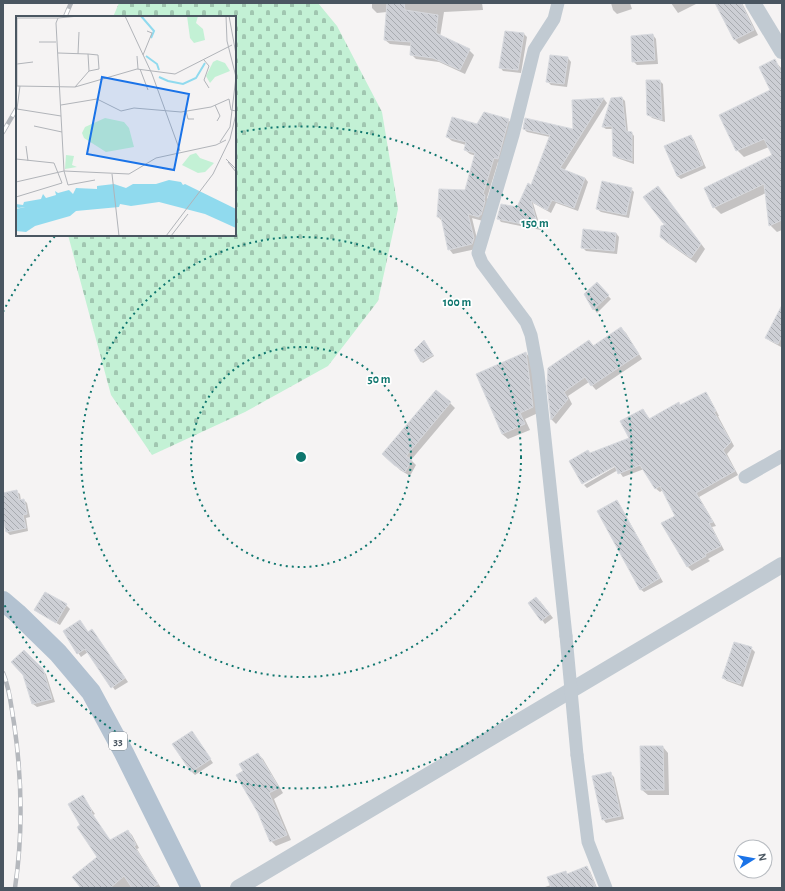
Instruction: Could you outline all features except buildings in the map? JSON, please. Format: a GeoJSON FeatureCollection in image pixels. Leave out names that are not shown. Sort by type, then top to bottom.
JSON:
{"type":"FeatureCollection","features":[{"type":"Feature","properties":{"kind":"main road","name":"33"},"geometry":{"type":"LineString","coordinates":[[10,607],[58,653],[91,692],[124,753],[191,888]]}},
{"type":"Feature","properties":{"kind":"street"},"geometry":{"type":"LineString","coordinates":[[558,3],[554,19],[534,50],[513,135],[478,253],[482,263],[526,322],[531,335],[538,373],[577,755],[588,842],[606,888]]}},
{"type":"Feature","properties":{"kind":"street"},"geometry":{"type":"LineString","coordinates":[[753,3],[782,50]]}},
{"type":"Feature","properties":{"kind":"street"},"geometry":{"type":"LineString","coordinates":[[746,477],[782,456]]}},
{"type":"Feature","properties":{"kind":"street"},"geometry":{"type":"LineString","coordinates":[[238,888],[782,565]]}},
{"type":"Feature","properties":{"kind":"green space"},"geometry":{"type":"Polygon","coordinates":[[[119,3],[318,3],[337,26],[382,112],[398,209],[378,301],[328,366],[245,412],[152,455],[111,395],[68,236],[236,236],[236,16],[113,16],[119,3]]]}},
{"type":"Feature","properties":{"kind":"railway"},"geometry":{"type":"LineString","coordinates":[[65,16],[71,3]]}},
{"type":"Feature","properties":{"kind":"railway"},"geometry":{"type":"LineString","coordinates":[[3,132],[16,110]]}},
{"type":"Feature","properties":{"kind":"railway"},"geometry":{"type":"LineString","coordinates":[[3,673],[9,691],[19,764],[20,827],[18,868],[15,888]]}}]}
